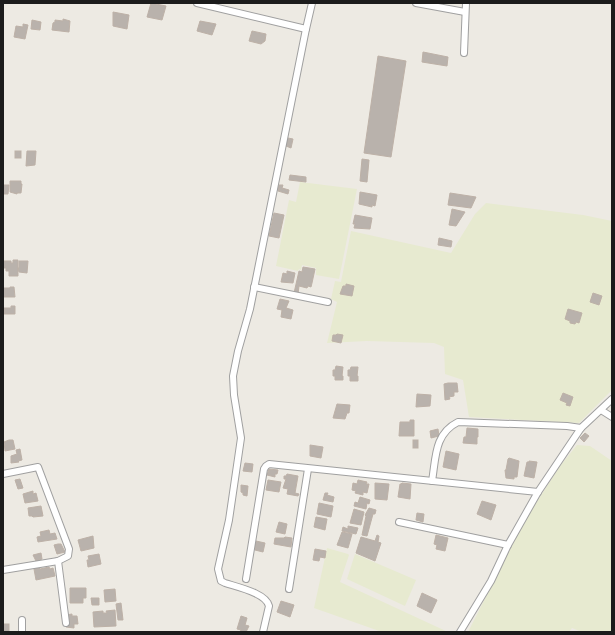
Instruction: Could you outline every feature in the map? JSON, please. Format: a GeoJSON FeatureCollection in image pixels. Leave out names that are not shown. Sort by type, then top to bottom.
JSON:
{"type":"FeatureCollection","features":[{"type":"Feature","properties":{"kind":"street"},"geometry":{"type":"LineString","coordinates":[[198,3],[306,29]]}},
{"type":"Feature","properties":{"kind":"street"},"geometry":{"type":"LineString","coordinates":[[263,632],[269,606],[268,602],[260,595],[221,581],[218,569],[229,520],[241,438],[234,395],[233,376],[254,287],[312,3]]}},
{"type":"Feature","properties":{"kind":"street"},"geometry":{"type":"LineString","coordinates":[[416,3],[465,12]]}},
{"type":"Feature","properties":{"kind":"street"},"geometry":{"type":"LineString","coordinates":[[464,53],[466,3]]}},
{"type":"Feature","properties":{"kind":"street"},"geometry":{"type":"LineString","coordinates":[[254,287],[328,302]]}},
{"type":"Feature","properties":{"kind":"street"},"geometry":{"type":"LineString","coordinates":[[460,632],[490,581],[508,545],[538,492],[581,428],[612,399]]}},
{"type":"Feature","properties":{"kind":"street"},"geometry":{"type":"LineString","coordinates":[[601,410],[612,417]]}},
{"type":"Feature","properties":{"kind":"street"},"geometry":{"type":"LineString","coordinates":[[432,481],[440,438],[445,431],[458,422],[567,426],[581,428]]}},
{"type":"Feature","properties":{"kind":"street"},"geometry":{"type":"LineString","coordinates":[[246,579],[266,466],[269,464],[538,492]]}},
{"type":"Feature","properties":{"kind":"street"},"geometry":{"type":"LineString","coordinates":[[3,474],[38,468],[69,549],[68,556],[58,561],[3,570]]}},
{"type":"Feature","properties":{"kind":"street"},"geometry":{"type":"LineString","coordinates":[[289,589],[308,469]]}},
{"type":"Feature","properties":{"kind":"street"},"geometry":{"type":"LineString","coordinates":[[399,522],[508,545]]}},
{"type":"Feature","properties":{"kind":"street"},"geometry":{"type":"LineString","coordinates":[[58,561],[66,623]]}},
{"type":"Feature","properties":{"kind":"street"},"geometry":{"type":"LineString","coordinates":[[22,620],[22,632]]}},
{"type":"Feature","properties":{"kind":"green space"},"geometry":{"type":"Polygon","coordinates":[[[300,182],[357,189],[339,279],[316,275],[316,268],[302,265],[301,270],[299,269],[298,271],[276,266],[289,200],[296,202],[300,182]]]}},
{"type":"Feature","properties":{"kind":"green space"},"geometry":{"type":"Polygon","coordinates":[[[486,203],[583,215],[612,221],[612,390],[579,423],[469,417],[463,380],[445,374],[444,347],[434,343],[367,341],[327,343],[337,302],[331,299],[335,281],[341,282],[351,231],[451,253],[475,214],[486,203]]]}},
{"type":"Feature","properties":{"kind":"green space"},"geometry":{"type":"Polygon","coordinates":[[[577,445],[590,446],[612,461],[612,632],[582,632],[572,628],[569,632],[468,632],[525,520],[560,466],[577,445]]]}},
{"type":"Feature","properties":{"kind":"green space"},"geometry":{"type":"Polygon","coordinates":[[[327,548],[349,555],[340,582],[448,632],[382,632],[314,608],[327,548]]]}},
{"type":"Feature","properties":{"kind":"green space"},"geometry":{"type":"Polygon","coordinates":[[[355,554],[416,580],[405,606],[347,579],[355,554]]]}},
{"type":"Feature","properties":{"kind":"building"},"geometry":{"type":"Polygon","coordinates":[[[151,3],[166,6],[162,20],[147,17],[151,3]]]}},
{"type":"Feature","properties":{"kind":"building"},"geometry":{"type":"Polygon","coordinates":[[[113,12],[129,15],[127,29],[113,26],[113,12]]]}},
{"type":"Feature","properties":{"kind":"building"},"geometry":{"type":"Polygon","coordinates":[[[63,19],[70,21],[69,32],[52,30],[55,20],[63,21],[63,19]]]}},
{"type":"Feature","properties":{"kind":"building"},"geometry":{"type":"Polygon","coordinates":[[[32,20],[41,22],[40,30],[31,29],[32,20]]]}},
{"type":"Feature","properties":{"kind":"building"},"geometry":{"type":"Polygon","coordinates":[[[200,21],[216,24],[212,35],[197,31],[200,21]]]}},
{"type":"Feature","properties":{"kind":"building"},"geometry":{"type":"Polygon","coordinates":[[[23,24],[28,25],[25,39],[14,37],[16,26],[23,27],[23,24]]]}},
{"type":"Feature","properties":{"kind":"building"},"geometry":{"type":"Polygon","coordinates":[[[252,31],[266,34],[265,41],[261,44],[249,41],[252,31]]]}},
{"type":"Feature","properties":{"kind":"building"},"geometry":{"type":"Polygon","coordinates":[[[423,52],[448,57],[447,66],[422,62],[423,52]]]}},
{"type":"Feature","properties":{"kind":"building"},"geometry":{"type":"Polygon","coordinates":[[[378,56],[406,61],[391,157],[364,153],[378,56]]]}},
{"type":"Feature","properties":{"kind":"building"},"geometry":{"type":"Polygon","coordinates":[[[288,138],[293,139],[291,148],[286,146],[288,138]]]}},
{"type":"Feature","properties":{"kind":"building"},"geometry":{"type":"Polygon","coordinates":[[[15,151],[21,151],[21,158],[15,158],[15,151]]]}},
{"type":"Feature","properties":{"kind":"building"},"geometry":{"type":"Polygon","coordinates":[[[27,151],[36,151],[35,165],[26,166],[27,151]]]}},
{"type":"Feature","properties":{"kind":"building"},"geometry":{"type":"Polygon","coordinates":[[[362,159],[369,160],[367,182],[360,181],[362,159]]]}},
{"type":"Feature","properties":{"kind":"building"},"geometry":{"type":"Polygon","coordinates":[[[290,175],[306,177],[306,182],[289,180],[290,175]]]}},
{"type":"Feature","properties":{"kind":"building"},"geometry":{"type":"Polygon","coordinates":[[[10,181],[21,181],[21,193],[17,194],[10,192],[10,181]]]}},
{"type":"Feature","properties":{"kind":"building"},"geometry":{"type":"Polygon","coordinates":[[[3,185],[9,185],[8,194],[3,194],[3,185]]]}},
{"type":"Feature","properties":{"kind":"building"},"geometry":{"type":"Polygon","coordinates":[[[279,185],[283,185],[282,188],[289,190],[288,194],[278,191],[279,185]]]}},
{"type":"Feature","properties":{"kind":"building"},"geometry":{"type":"Polygon","coordinates":[[[360,192],[377,195],[375,206],[372,205],[372,207],[359,204],[360,192]]]}},
{"type":"Feature","properties":{"kind":"building"},"geometry":{"type":"Polygon","coordinates":[[[450,193],[476,197],[471,208],[448,205],[450,193]]]}},
{"type":"Feature","properties":{"kind":"building"},"geometry":{"type":"Polygon","coordinates":[[[452,209],[465,212],[456,226],[449,225],[452,209]]]}},
{"type":"Feature","properties":{"kind":"building"},"geometry":{"type":"Polygon","coordinates":[[[274,213],[284,215],[279,238],[269,236],[274,213]]]}},
{"type":"Feature","properties":{"kind":"building"},"geometry":{"type":"Polygon","coordinates":[[[355,215],[372,218],[370,229],[354,228],[355,224],[353,224],[355,215]]]}},
{"type":"Feature","properties":{"kind":"building"},"geometry":{"type":"Polygon","coordinates":[[[439,238],[452,241],[451,247],[438,245],[439,238]]]}},
{"type":"Feature","properties":{"kind":"building"},"geometry":{"type":"Polygon","coordinates":[[[13,260],[18,260],[18,276],[9,276],[9,271],[6,271],[6,268],[3,268],[3,261],[11,261],[11,263],[13,263],[13,260]]]}},
{"type":"Feature","properties":{"kind":"building"},"geometry":{"type":"Polygon","coordinates":[[[19,261],[28,261],[27,273],[19,272],[19,261]]]}},
{"type":"Feature","properties":{"kind":"building"},"geometry":{"type":"Polygon","coordinates":[[[303,267],[315,269],[311,287],[308,286],[307,288],[299,286],[298,294],[294,293],[299,271],[302,272],[303,267]]]}},
{"type":"Feature","properties":{"kind":"building"},"geometry":{"type":"Polygon","coordinates":[[[287,271],[295,273],[293,283],[281,282],[283,273],[287,274],[287,271]]]}},
{"type":"Feature","properties":{"kind":"building"},"geometry":{"type":"Polygon","coordinates":[[[346,284],[354,286],[352,296],[340,294],[343,286],[346,286],[346,284]]]}},
{"type":"Feature","properties":{"kind":"building"},"geometry":{"type":"Polygon","coordinates":[[[14,287],[15,297],[3,297],[3,288],[14,287]]]}},
{"type":"Feature","properties":{"kind":"building"},"geometry":{"type":"Polygon","coordinates":[[[593,293],[602,296],[599,305],[590,302],[593,293]]]}},
{"type":"Feature","properties":{"kind":"building"},"geometry":{"type":"Polygon","coordinates":[[[280,299],[289,301],[286,308],[293,310],[291,319],[281,317],[282,310],[277,309],[280,299]]]}},
{"type":"Feature","properties":{"kind":"building"},"geometry":{"type":"Polygon","coordinates":[[[11,306],[15,306],[15,314],[4,314],[4,308],[11,308],[11,306]]]}},
{"type":"Feature","properties":{"kind":"building"},"geometry":{"type":"Polygon","coordinates":[[[568,309],[582,313],[579,323],[570,323],[570,321],[565,319],[568,309]]]}},
{"type":"Feature","properties":{"kind":"building"},"geometry":{"type":"Polygon","coordinates":[[[333,335],[343,335],[341,343],[332,341],[333,335]]]}},
{"type":"Feature","properties":{"kind":"building"},"geometry":{"type":"Polygon","coordinates":[[[336,366],[343,367],[343,380],[335,380],[335,376],[333,376],[333,370],[335,370],[336,366]]]}},
{"type":"Feature","properties":{"kind":"building"},"geometry":{"type":"Polygon","coordinates":[[[351,367],[358,367],[358,381],[350,381],[348,370],[350,370],[351,367]]]}},
{"type":"Feature","properties":{"kind":"building"},"geometry":{"type":"Polygon","coordinates":[[[457,383],[458,392],[454,392],[454,396],[445,400],[444,384],[457,383]]]}},
{"type":"Feature","properties":{"kind":"building"},"geometry":{"type":"Polygon","coordinates":[[[563,393],[573,397],[570,406],[566,405],[567,403],[560,400],[563,393]]]}},
{"type":"Feature","properties":{"kind":"building"},"geometry":{"type":"Polygon","coordinates":[[[417,394],[431,395],[430,406],[416,407],[417,394]]]}},
{"type":"Feature","properties":{"kind":"building"},"geometry":{"type":"Polygon","coordinates":[[[337,404],[350,405],[349,413],[347,413],[345,419],[333,418],[337,404]]]}},
{"type":"Feature","properties":{"kind":"building"},"geometry":{"type":"Polygon","coordinates":[[[410,420],[414,420],[414,436],[399,436],[400,422],[410,422],[410,420]]]}},
{"type":"Feature","properties":{"kind":"building"},"geometry":{"type":"Polygon","coordinates":[[[467,428],[478,429],[477,444],[463,443],[464,437],[466,437],[467,428]]]}},
{"type":"Feature","properties":{"kind":"building"},"geometry":{"type":"Polygon","coordinates":[[[438,429],[439,436],[431,438],[430,431],[438,429]]]}},
{"type":"Feature","properties":{"kind":"building"},"geometry":{"type":"Polygon","coordinates":[[[585,433],[589,436],[584,442],[580,438],[585,433]]]}},
{"type":"Feature","properties":{"kind":"building"},"geometry":{"type":"Polygon","coordinates":[[[13,440],[15,449],[5,451],[4,442],[13,440]]]}},
{"type":"Feature","properties":{"kind":"building"},"geometry":{"type":"Polygon","coordinates":[[[413,440],[418,440],[418,448],[413,448],[413,440]]]}},
{"type":"Feature","properties":{"kind":"building"},"geometry":{"type":"Polygon","coordinates":[[[310,445],[323,447],[321,458],[310,456],[310,445]]]}},
{"type":"Feature","properties":{"kind":"building"},"geometry":{"type":"Polygon","coordinates":[[[20,449],[22,460],[11,463],[11,456],[17,454],[16,450],[20,449]]]}},
{"type":"Feature","properties":{"kind":"building"},"geometry":{"type":"Polygon","coordinates":[[[446,451],[459,454],[456,470],[443,467],[446,451]]]}},
{"type":"Feature","properties":{"kind":"building"},"geometry":{"type":"Polygon","coordinates":[[[509,458],[519,461],[517,477],[514,477],[514,479],[506,478],[505,470],[509,458]]]}},
{"type":"Feature","properties":{"kind":"building"},"geometry":{"type":"Polygon","coordinates":[[[527,462],[537,462],[534,478],[524,476],[527,462]]]}},
{"type":"Feature","properties":{"kind":"building"},"geometry":{"type":"Polygon","coordinates":[[[245,463],[253,464],[252,472],[243,471],[245,463]]]}},
{"type":"Feature","properties":{"kind":"building"},"geometry":{"type":"Polygon","coordinates":[[[269,469],[278,470],[275,477],[267,475],[269,469]]]}},
{"type":"Feature","properties":{"kind":"building"},"geometry":{"type":"Polygon","coordinates":[[[287,474],[298,476],[295,493],[299,494],[298,496],[287,494],[288,489],[283,488],[286,479],[284,479],[284,476],[287,474]]]}},
{"type":"Feature","properties":{"kind":"building"},"geometry":{"type":"Polygon","coordinates":[[[20,479],[23,488],[18,489],[15,480],[20,479]]]}},
{"type":"Feature","properties":{"kind":"building"},"geometry":{"type":"Polygon","coordinates":[[[268,480],[281,482],[279,492],[266,490],[268,480]]]}},
{"type":"Feature","properties":{"kind":"building"},"geometry":{"type":"Polygon","coordinates":[[[358,480],[369,484],[367,493],[363,492],[363,495],[355,493],[356,491],[352,490],[353,483],[357,484],[358,480]]]}},
{"type":"Feature","properties":{"kind":"building"},"geometry":{"type":"Polygon","coordinates":[[[375,483],[389,484],[387,500],[375,499],[375,483]]]}},
{"type":"Feature","properties":{"kind":"building"},"geometry":{"type":"Polygon","coordinates":[[[400,484],[411,484],[410,499],[398,497],[400,484]]]}},
{"type":"Feature","properties":{"kind":"building"},"geometry":{"type":"Polygon","coordinates":[[[241,485],[248,486],[247,496],[243,495],[241,492],[241,485]]]}},
{"type":"Feature","properties":{"kind":"building"},"geometry":{"type":"Polygon","coordinates":[[[33,491],[33,494],[36,493],[38,501],[25,503],[23,494],[33,491]]]}},
{"type":"Feature","properties":{"kind":"building"},"geometry":{"type":"Polygon","coordinates":[[[325,493],[328,493],[327,495],[334,497],[333,502],[323,500],[325,493]]]}},
{"type":"Feature","properties":{"kind":"building"},"geometry":{"type":"Polygon","coordinates":[[[360,497],[370,500],[369,504],[367,503],[366,509],[354,506],[355,502],[358,503],[360,497]]]}},
{"type":"Feature","properties":{"kind":"building"},"geometry":{"type":"Polygon","coordinates":[[[482,501],[496,505],[491,520],[477,514],[482,501]]]}},
{"type":"Feature","properties":{"kind":"building"},"geometry":{"type":"Polygon","coordinates":[[[319,503],[333,506],[331,517],[317,514],[319,503]]]}},
{"type":"Feature","properties":{"kind":"building"},"geometry":{"type":"Polygon","coordinates":[[[41,506],[43,516],[29,516],[28,508],[41,506]]]}},
{"type":"Feature","properties":{"kind":"building"},"geometry":{"type":"Polygon","coordinates":[[[369,508],[376,510],[375,514],[373,514],[367,536],[362,535],[365,515],[369,508]]]}},
{"type":"Feature","properties":{"kind":"building"},"geometry":{"type":"Polygon","coordinates":[[[354,509],[364,512],[361,525],[350,523],[354,509]]]}},
{"type":"Feature","properties":{"kind":"building"},"geometry":{"type":"Polygon","coordinates":[[[417,513],[424,514],[423,522],[416,520],[417,513]]]}},
{"type":"Feature","properties":{"kind":"building"},"geometry":{"type":"Polygon","coordinates":[[[316,517],[327,519],[325,530],[314,527],[316,517]]]}},
{"type":"Feature","properties":{"kind":"building"},"geometry":{"type":"Polygon","coordinates":[[[279,522],[287,524],[285,534],[276,532],[279,522]]]}},
{"type":"Feature","properties":{"kind":"building"},"geometry":{"type":"Polygon","coordinates":[[[348,526],[358,528],[356,534],[342,531],[343,527],[348,529],[348,526]]]}},
{"type":"Feature","properties":{"kind":"building"},"geometry":{"type":"Polygon","coordinates":[[[49,530],[50,534],[55,533],[57,539],[38,542],[37,537],[41,536],[40,532],[49,530]]]}},
{"type":"Feature","properties":{"kind":"building"},"geometry":{"type":"Polygon","coordinates":[[[342,532],[352,534],[348,548],[337,545],[342,532]]]}},
{"type":"Feature","properties":{"kind":"building"},"geometry":{"type":"Polygon","coordinates":[[[377,535],[379,536],[378,542],[381,543],[375,561],[356,553],[361,537],[375,541],[377,535]]]}},
{"type":"Feature","properties":{"kind":"building"},"geometry":{"type":"Polygon","coordinates":[[[436,535],[448,538],[445,551],[436,549],[437,545],[434,544],[436,535]]]}},
{"type":"Feature","properties":{"kind":"building"},"geometry":{"type":"Polygon","coordinates":[[[93,536],[94,548],[81,551],[78,540],[93,536]]]}},
{"type":"Feature","properties":{"kind":"building"},"geometry":{"type":"Polygon","coordinates":[[[275,538],[292,538],[291,547],[274,544],[275,538]]]}},
{"type":"Feature","properties":{"kind":"building"},"geometry":{"type":"Polygon","coordinates":[[[256,541],[265,543],[263,552],[255,550],[256,541]]]}},
{"type":"Feature","properties":{"kind":"building"},"geometry":{"type":"Polygon","coordinates":[[[61,544],[65,552],[57,554],[54,545],[61,544]]]}},
{"type":"Feature","properties":{"kind":"building"},"geometry":{"type":"Polygon","coordinates":[[[315,549],[326,551],[325,558],[320,557],[319,561],[313,560],[315,549]]]}},
{"type":"Feature","properties":{"kind":"building"},"geometry":{"type":"Polygon","coordinates":[[[41,553],[42,559],[36,561],[33,555],[41,553]]]}},
{"type":"Feature","properties":{"kind":"building"},"geometry":{"type":"Polygon","coordinates":[[[99,554],[101,564],[88,567],[88,556],[99,554]]]}},
{"type":"Feature","properties":{"kind":"building"},"geometry":{"type":"Polygon","coordinates":[[[49,567],[50,569],[53,568],[55,576],[36,580],[34,569],[49,567]]]}},
{"type":"Feature","properties":{"kind":"building"},"geometry":{"type":"Polygon","coordinates":[[[70,588],[86,588],[86,598],[83,598],[83,603],[70,603],[70,588]]]}},
{"type":"Feature","properties":{"kind":"building"},"geometry":{"type":"Polygon","coordinates":[[[115,589],[116,601],[105,602],[104,590],[115,589]]]}},
{"type":"Feature","properties":{"kind":"building"},"geometry":{"type":"Polygon","coordinates":[[[422,593],[437,600],[431,613],[417,606],[422,593]]]}},
{"type":"Feature","properties":{"kind":"building"},"geometry":{"type":"Polygon","coordinates":[[[91,598],[99,598],[99,605],[92,605],[91,598]]]}},
{"type":"Feature","properties":{"kind":"building"},"geometry":{"type":"Polygon","coordinates":[[[281,601],[294,605],[290,617],[277,612],[281,601]]]}},
{"type":"Feature","properties":{"kind":"building"},"geometry":{"type":"Polygon","coordinates":[[[121,603],[123,620],[118,620],[116,604],[121,603]]]}},
{"type":"Feature","properties":{"kind":"building"},"geometry":{"type":"Polygon","coordinates":[[[115,610],[116,626],[94,627],[93,612],[103,611],[103,613],[107,613],[106,611],[115,610]]]}},
{"type":"Feature","properties":{"kind":"building"},"geometry":{"type":"Polygon","coordinates":[[[72,614],[72,616],[77,616],[78,624],[74,624],[74,628],[66,627],[66,615],[72,614]]]}},
{"type":"Feature","properties":{"kind":"building"},"geometry":{"type":"Polygon","coordinates":[[[241,616],[247,618],[245,625],[249,626],[246,632],[240,632],[241,630],[237,629],[241,616]]]}},
{"type":"Feature","properties":{"kind":"building"},"geometry":{"type":"Polygon","coordinates":[[[3,624],[9,624],[9,632],[3,632],[3,624]]]}}]}
